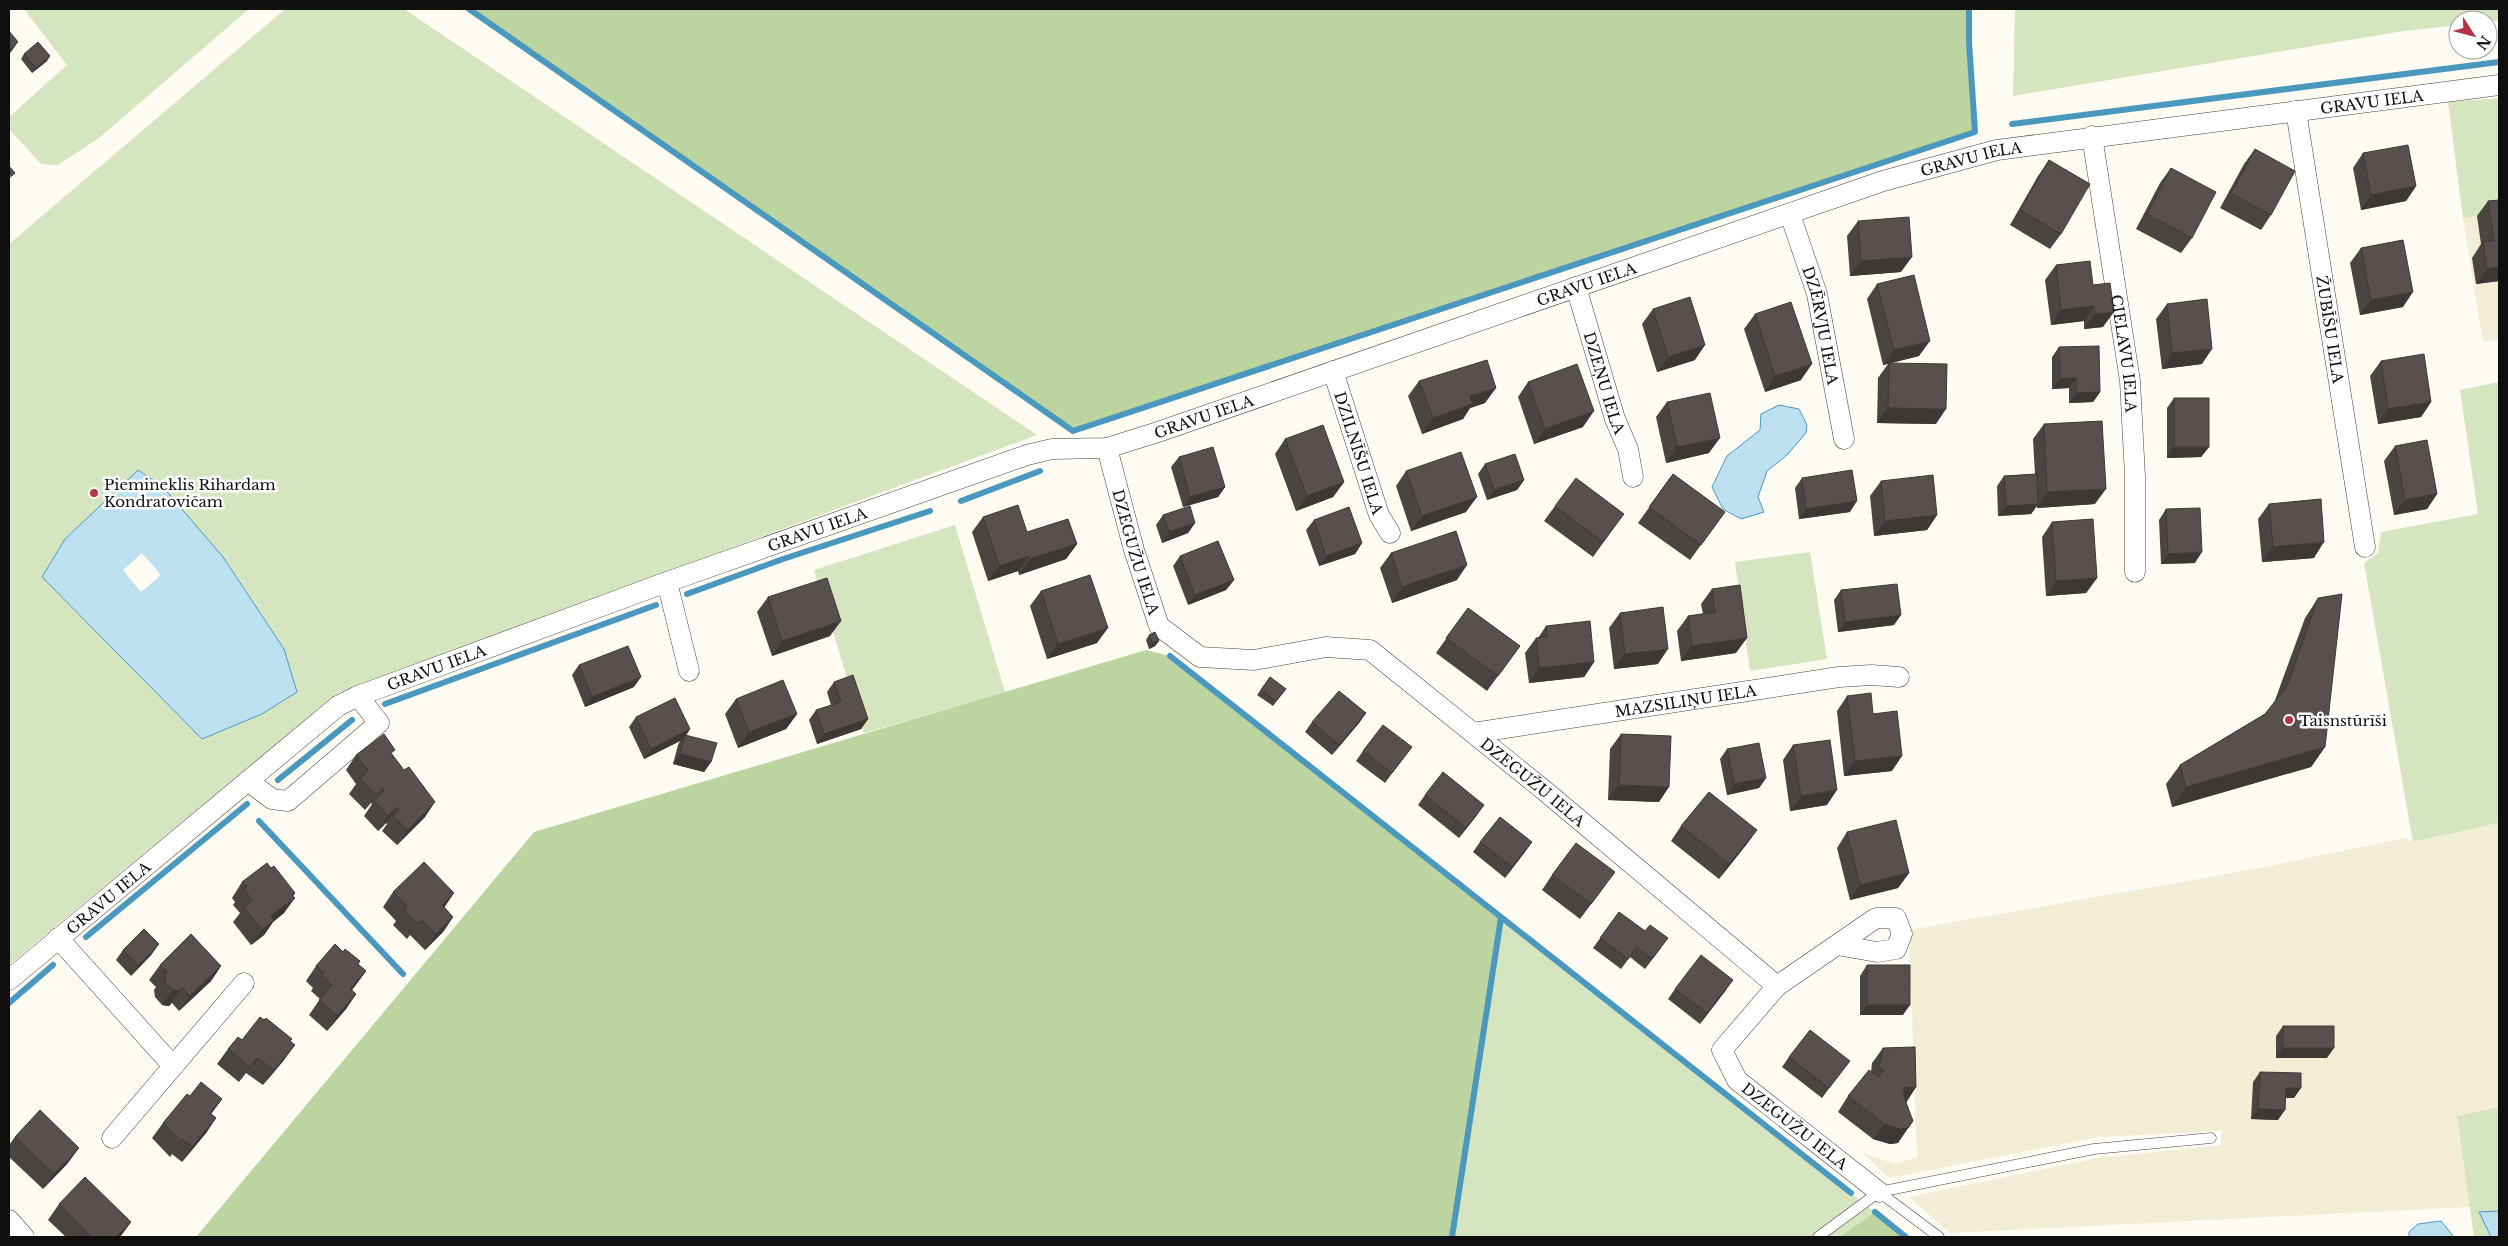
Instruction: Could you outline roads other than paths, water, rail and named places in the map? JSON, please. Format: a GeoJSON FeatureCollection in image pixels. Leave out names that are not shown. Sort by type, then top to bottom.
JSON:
{"type":"FeatureCollection","features":[{"type":"Feature","properties":{"kind":"street","name":"GRAVU IELA"},"geometry":{"type":"LineString","coordinates":[[9,980],[338,706],[358,696],[667,582],[1027,455],[1052,448],[1107,448],[1333,372],[1883,181],[1997,150],[2092,136],[2499,85]]}},
{"type":"Feature","properties":{"kind":"street","name":"ŽUBĪŠU IELA"},"geometry":{"type":"LineString","coordinates":[[2296,111],[2364,548]]}},
{"type":"Feature","properties":{"kind":"street","name":"CIELAVU IELA"},"geometry":{"type":"LineString","coordinates":[[2092,136],[2130,381],[2135,477],[2134,572]]}},
{"type":"Feature","properties":{"kind":"street","name":"DZĒRVJU IELA"},"geometry":{"type":"LineString","coordinates":[[1790,214],[1817,294],[1844,439]]}},
{"type":"Feature","properties":{"kind":"street","name":"DZEŅU IELA"},"geometry":{"type":"LineString","coordinates":[[1576,287],[1615,419],[1628,449],[1633,477]]}},
{"type":"Feature","properties":{"kind":"street","name":"DZILNĪŠU IELA"},"geometry":{"type":"LineString","coordinates":[[1333,372],[1379,515],[1390,533]]}},
{"type":"Feature","properties":{"kind":"street","name":"DZEGUŽU IELA"},"geometry":{"type":"LineString","coordinates":[[1107,448],[1134,550],[1159,626],[1200,658],[1254,660],[1326,647],[1370,650],[1473,733],[1777,986],[1722,1050],[1737,1080],[1879,1192]]}},
{"type":"Feature","properties":{"kind":"street"},"geometry":{"type":"LineString","coordinates":[[667,582],[688,671]]}},
{"type":"Feature","properties":{"kind":"street","name":"MAZSILIŅU IELA"},"geometry":{"type":"LineString","coordinates":[[1473,733],[1839,677],[1870,675],[1899,677]]}},
{"type":"Feature","properties":{"kind":"street"},"geometry":{"type":"LineString","coordinates":[[248,780],[272,799],[288,801],[379,723],[358,696]]}},
{"type":"Feature","properties":{"kind":"street"},"geometry":{"type":"LineString","coordinates":[[58,938],[173,1066]]}},
{"type":"Feature","properties":{"kind":"street"},"geometry":{"type":"LineString","coordinates":[[1777,986],[1837,945]]}},
{"type":"Feature","properties":{"kind":"street"},"geometry":{"type":"LineString","coordinates":[[112,1138],[244,983]]}},
{"type":"Feature","properties":{"kind":"street"},"geometry":{"type":"LineString","coordinates":[[9,1220],[24,1237]]}},
{"type":"Feature","properties":{"kind":"lane"},"geometry":{"type":"LineString","coordinates":[[1818,1237],[1879,1192],[2094,1150],[2211,1138]]}},
{"type":"Feature","properties":{"kind":"lane"},"geometry":{"type":"LineString","coordinates":[[1879,1192],[1939,1237]]}},
{"type":"Feature","properties":{"kind":"water"},"geometry":{"type":"Polygon","coordinates":[[[1779,405],[1799,409],[1807,425],[1806,433],[1787,455],[1767,471],[1758,497],[1764,512],[1741,519],[1723,509],[1712,487],[1727,456],[1760,430],[1761,414],[1779,405]]]}},
{"type":"Feature","properties":{"kind":"water"},"geometry":{"type":"Polygon","coordinates":[[[138,470],[162,486],[223,557],[284,649],[297,692],[262,714],[202,739],[42,577],[65,539],[138,470]]]}},
{"type":"Feature","properties":{"kind":"water"},"geometry":{"type":"Polygon","coordinates":[[[2499,1211],[2499,1237],[2491,1237],[2479,1212],[2499,1211]]]}},
{"type":"Feature","properties":{"kind":"water"},"geometry":{"type":"Polygon","coordinates":[[[2441,1221],[2454,1237],[2409,1237],[2409,1232],[2418,1224],[2441,1221]]]}},
{"type":"Feature","properties":{"kind":"waterway"},"geometry":{"type":"LineString","coordinates":[[469,9],[1073,431],[1975,132],[1969,42],[1969,9]]}},
{"type":"Feature","properties":{"kind":"waterway"},"geometry":{"type":"LineString","coordinates":[[2012,124],[2499,62]]}},
{"type":"Feature","properties":{"kind":"waterway"},"geometry":{"type":"LineString","coordinates":[[961,501],[1040,471]]}},
{"type":"Feature","properties":{"kind":"waterway"},"geometry":{"type":"LineString","coordinates":[[687,594],[783,559],[930,511]]}},
{"type":"Feature","properties":{"kind":"waterway"},"geometry":{"type":"LineString","coordinates":[[385,704],[656,605]]}},
{"type":"Feature","properties":{"kind":"waterway"},"geometry":{"type":"LineString","coordinates":[[1170,656],[1851,1193]]}},
{"type":"Feature","properties":{"kind":"waterway"},"geometry":{"type":"LineString","coordinates":[[278,780],[352,720]]}},
{"type":"Feature","properties":{"kind":"waterway"},"geometry":{"type":"LineString","coordinates":[[86,937],[247,804]]}},
{"type":"Feature","properties":{"kind":"waterway"},"geometry":{"type":"LineString","coordinates":[[259,821],[403,974]]}},
{"type":"Feature","properties":{"kind":"waterway"},"geometry":{"type":"LineString","coordinates":[[1452,1237],[1501,918]]}},
{"type":"Feature","properties":{"kind":"waterway"},"geometry":{"type":"LineString","coordinates":[[9,1003],[53,965]]}},
{"type":"Feature","properties":{"kind":"waterway"},"geometry":{"type":"LineString","coordinates":[[1875,1212],[1906,1237]]}},
{"type":"Feature","properties":{"kind":"place","name":"Piemineklis Rihardam Kondratovičam"},"geometry":{"type":"Point","coordinates":[94,493]}},
{"type":"Feature","properties":{"kind":"place","name":"Taisnstūrīši"},"geometry":{"type":"Point","coordinates":[2289,720]}}]}
